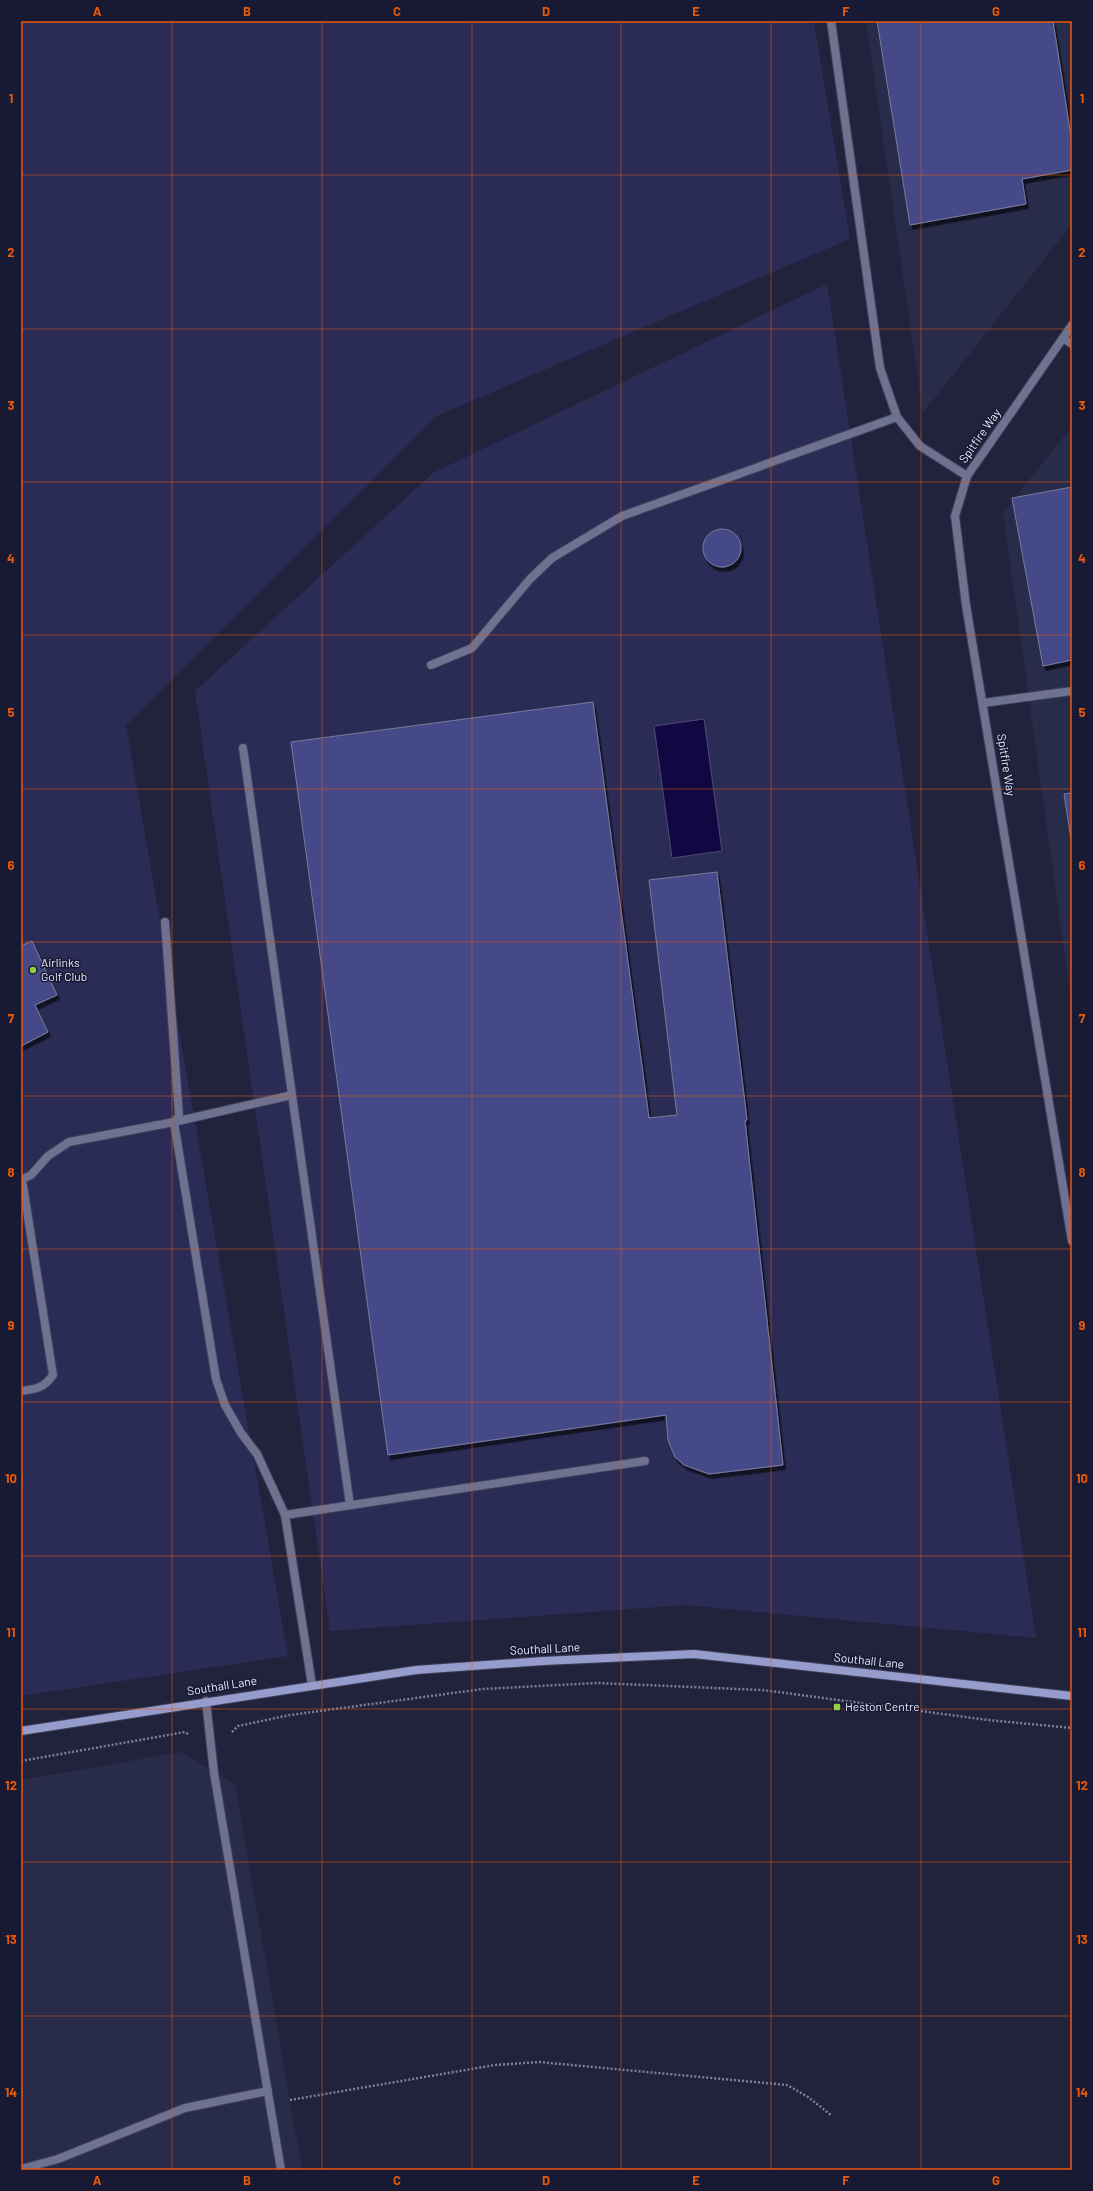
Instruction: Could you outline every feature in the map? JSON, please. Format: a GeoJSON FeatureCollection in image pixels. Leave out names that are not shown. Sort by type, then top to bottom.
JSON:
{"type":"FeatureCollection","features":[{"type":"Feature","properties":{"kind":"street","name":"Southall Lane"},"geometry":{"type":"LineString","coordinates":[[21,1730],[416,1670],[543,1661],[694,1654],[1072,1696]]}},
{"type":"Feature","properties":{"kind":"lane"},"geometry":{"type":"LineString","coordinates":[[831,21],[880,368],[897,417],[920,446],[967,476]]}},
{"type":"Feature","properties":{"kind":"lane","name":"Spitfire Way"},"geometry":{"type":"LineString","coordinates":[[1072,325],[967,476],[955,516],[966,605],[1072,1241]]}},
{"type":"Feature","properties":{"kind":"lane"},"geometry":{"type":"LineString","coordinates":[[1063,338],[1072,344]]}},
{"type":"Feature","properties":{"kind":"lane"},"geometry":{"type":"LineString","coordinates":[[431,665],[472,648],[530,578],[552,558],[622,516],[897,417]]}},
{"type":"Feature","properties":{"kind":"lane"},"geometry":{"type":"LineString","coordinates":[[983,703],[1072,691]]}},
{"type":"Feature","properties":{"kind":"lane"},"geometry":{"type":"LineString","coordinates":[[243,748],[350,1505]]}},
{"type":"Feature","properties":{"kind":"lane"},"geometry":{"type":"LineString","coordinates":[[165,922],[179,1116],[174,1122],[216,1379],[225,1405],[241,1433],[257,1454],[285,1515],[312,1685]]}},
{"type":"Feature","properties":{"kind":"lane"},"geometry":{"type":"LineString","coordinates":[[21,1391],[46,1385],[53,1375],[21,1180],[30,1175],[48,1156],[69,1142],[174,1122],[292,1095]]}},
{"type":"Feature","properties":{"kind":"lane"},"geometry":{"type":"LineString","coordinates":[[285,1515],[646,1462]]}},
{"type":"Feature","properties":{"kind":"lane"},"geometry":{"type":"LineString","coordinates":[[206,1701],[214,1773],[281,2170]]}},
{"type":"Feature","properties":{"kind":"lane"},"geometry":{"type":"LineString","coordinates":[[21,2169],[58,2159],[184,2108],[268,2091]]}},
{"type":"Feature","properties":{"kind":"path"},"geometry":{"type":"LineString","coordinates":[[21,1761],[185,1732],[212,1749],[238,1726],[290,1715],[484,1690],[596,1683],[763,1690],[988,1720],[1072,1728]]}},
{"type":"Feature","properties":{"kind":"path"},"geometry":{"type":"LineString","coordinates":[[270,2103],[495,2065],[539,2062],[787,2085],[808,2097],[831,2115]]}},
{"type":"Feature","properties":{"kind":"shaded area"},"geometry":{"type":"Polygon","coordinates":[[[21,21],[814,21],[850,239],[437,416],[126,725],[288,1656],[21,1696],[21,21]]]}},
{"type":"Feature","properties":{"kind":"shaded area"},"geometry":{"type":"Polygon","coordinates":[[[866,21],[1072,21],[1072,224],[923,413],[866,21]]]}},
{"type":"Feature","properties":{"kind":"shaded area"},"geometry":{"type":"Polygon","coordinates":[[[827,284],[1036,1638],[685,1605],[330,1631],[195,691],[433,473],[827,284]]]}},
{"type":"Feature","properties":{"kind":"shaded area"},"geometry":{"type":"Polygon","coordinates":[[[1072,426],[1072,1007],[1003,513],[1072,426]]]}},
{"type":"Feature","properties":{"kind":"shaded area"},"geometry":{"type":"Polygon","coordinates":[[[704,719],[722,851],[672,858],[654,726],[704,719]]]}},
{"type":"Feature","properties":{"kind":"shaded area"},"geometry":{"type":"Polygon","coordinates":[[[181,1752],[235,1784],[302,2170],[21,2170],[21,1780],[181,1752]]]}},
{"type":"Feature","properties":{"kind":"building"},"geometry":{"type":"Polygon","coordinates":[[[877,21],[1053,21],[1072,143],[1072,170],[1022,179],[1026,204],[910,225],[877,21]]]}},
{"type":"Feature","properties":{"kind":"building"},"geometry":{"type":"Polygon","coordinates":[[[1072,487],[1072,660],[1043,666],[1012,498],[1072,487]]]}},
{"type":"Feature","properties":{"kind":"building"},"geometry":{"type":"Polygon","coordinates":[[[718,529],[726,529],[733,532],[738,537],[741,548],[738,559],[733,564],[726,567],[718,567],[711,564],[706,559],[703,552],[703,544],[706,537],[711,532],[718,529]]]}},
{"type":"Feature","properties":{"kind":"building"},"geometry":{"type":"Polygon","coordinates":[[[593,702],[649,1118],[677,1115],[649,880],[717,872],[747,1120],[745,1121],[783,1465],[709,1474],[684,1465],[675,1457],[668,1440],[666,1415],[388,1455],[291,742],[593,702]]]}},
{"type":"Feature","properties":{"kind":"building"},"geometry":{"type":"Polygon","coordinates":[[[1072,793],[1072,845],[1064,794],[1072,793]]]}},
{"type":"Feature","properties":{"kind":"building","name":"Airlinks Golf Club"},"geometry":{"type":"Polygon","coordinates":[[[32,941],[57,995],[35,1005],[48,1032],[21,1046],[21,946],[32,941]]]}},
{"type":"Feature","properties":{"kind":"place","name":"Airlinks Golf Club"},"geometry":{"type":"Point","coordinates":[33,970]}},
{"type":"Feature","properties":{"kind":"place","name":"Heston Centre"},"geometry":{"type":"Point","coordinates":[837,1707]}}]}
